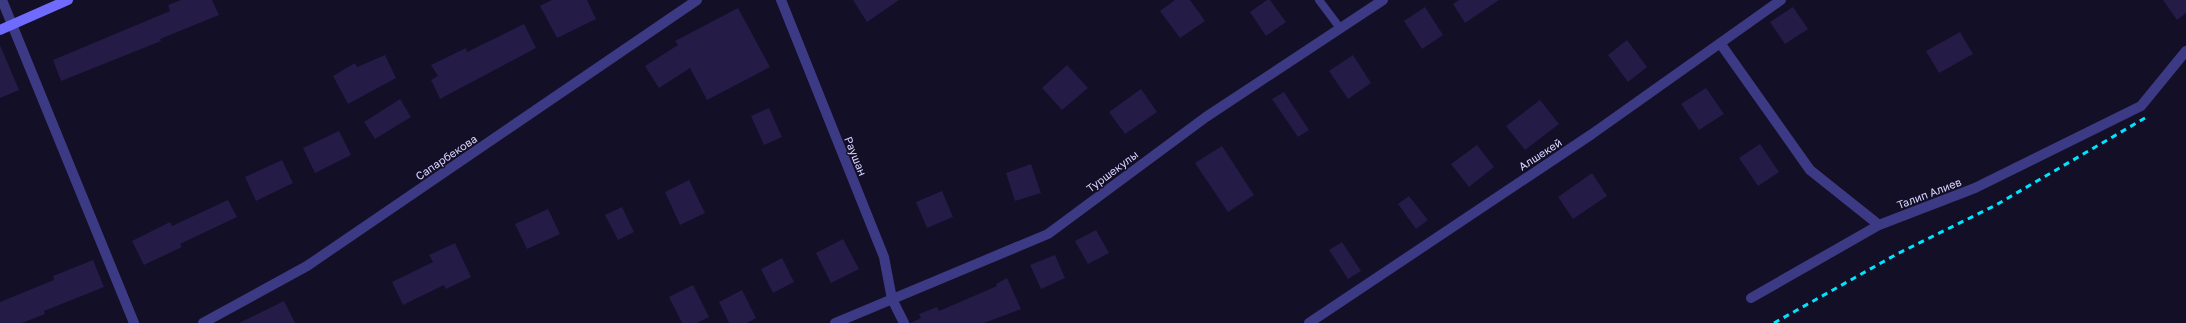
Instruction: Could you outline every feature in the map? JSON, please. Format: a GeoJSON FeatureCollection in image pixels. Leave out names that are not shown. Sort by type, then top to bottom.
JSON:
{"type":"FeatureCollection","features":[{"type":"Feature","properties":{"kind":"main road"},"geometry":{"type":"LineString","coordinates":[[0,30],[68,0]]}},
{"type":"Feature","properties":{"kind":"street"},"geometry":{"type":"LineString","coordinates":[[2,0],[134,323]]}},
{"type":"Feature","properties":{"kind":"street","name":"Сапарбекова"},"geometry":{"type":"LineString","coordinates":[[203,323],[307,266],[697,0]]}},
{"type":"Feature","properties":{"kind":"street","name":"Раушан"},"geometry":{"type":"LineString","coordinates":[[781,0],[884,257],[892,299],[904,323]]}},
{"type":"Feature","properties":{"kind":"street","name":"Туршекулы"},"geometry":{"type":"LineString","coordinates":[[835,323],[1048,234],[1206,117],[1383,0]]}},
{"type":"Feature","properties":{"kind":"street","name":"Алшекей"},"geometry":{"type":"LineString","coordinates":[[1309,323],[1592,134],[1781,0]]}},
{"type":"Feature","properties":{"kind":"street"},"geometry":{"type":"LineString","coordinates":[[1720,43],[1810,170],[1879,225]]}},
{"type":"Feature","properties":{"kind":"street","name":"Талип Алиев"},"geometry":{"type":"LineString","coordinates":[[1751,298],[1879,225],[1975,188],[2141,106],[2186,51]]}},
{"type":"Feature","properties":{"kind":"lane"},"geometry":{"type":"LineString","coordinates":[[1319,0],[1340,28]]}},
{"type":"Feature","properties":{"kind":"building"},"geometry":{"type":"Polygon","coordinates":[[[181,0],[212,0],[219,15],[160,39],[161,41],[61,81],[53,60],[170,11],[168,5],[181,0]]]}},
{"type":"Feature","properties":{"kind":"building"},"geometry":{"type":"Polygon","coordinates":[[[552,0],[587,0],[596,19],[557,38],[540,6],[552,0]]]}},
{"type":"Feature","properties":{"kind":"building"},"geometry":{"type":"Polygon","coordinates":[[[853,0],[899,0],[867,22],[853,0]]]}},
{"type":"Feature","properties":{"kind":"building"},"geometry":{"type":"Polygon","coordinates":[[[1175,0],[1190,0],[1205,21],[1180,38],[1160,11],[1175,0]]]}},
{"type":"Feature","properties":{"kind":"building"},"geometry":{"type":"Polygon","coordinates":[[[1267,0],[1270,0],[1286,22],[1266,36],[1250,12],[1267,0]]]}},
{"type":"Feature","properties":{"kind":"building"},"geometry":{"type":"Polygon","coordinates":[[[1459,0],[1499,0],[1465,23],[1453,4],[1459,0]]]}},
{"type":"Feature","properties":{"kind":"building"},"geometry":{"type":"Polygon","coordinates":[[[2163,0],[2186,0],[2186,13],[2177,20],[2163,0]]]}},
{"type":"Feature","properties":{"kind":"building"},"geometry":{"type":"Polygon","coordinates":[[[1425,7],[1443,35],[1422,49],[1404,21],[1425,7]]]}},
{"type":"Feature","properties":{"kind":"building"},"geometry":{"type":"Polygon","coordinates":[[[1793,7],[1808,29],[1785,44],[1770,22],[1793,7]]]}},
{"type":"Feature","properties":{"kind":"building"},"geometry":{"type":"Polygon","coordinates":[[[738,8],[770,67],[707,100],[690,68],[659,88],[645,66],[678,45],[675,41],[738,8]]]}},
{"type":"Feature","properties":{"kind":"building"},"geometry":{"type":"Polygon","coordinates":[[[524,24],[536,48],[440,99],[431,80],[438,76],[431,65],[466,48],[467,52],[524,24]]]}},
{"type":"Feature","properties":{"kind":"building"},"geometry":{"type":"Polygon","coordinates":[[[1960,32],[1973,54],[1939,73],[1926,51],[1960,32]]]}},
{"type":"Feature","properties":{"kind":"building"},"geometry":{"type":"Polygon","coordinates":[[[1627,40],[1647,67],[1628,82],[1608,55],[1627,40]]]}},
{"type":"Feature","properties":{"kind":"building"},"geometry":{"type":"Polygon","coordinates":[[[0,45],[19,90],[0,98],[0,45]]]}},
{"type":"Feature","properties":{"kind":"building"},"geometry":{"type":"Polygon","coordinates":[[[385,55],[396,78],[348,104],[333,76],[355,63],[357,67],[385,55]]]}},
{"type":"Feature","properties":{"kind":"building"},"geometry":{"type":"Polygon","coordinates":[[[1353,55],[1371,83],[1348,99],[1329,71],[1353,55]]]}},
{"type":"Feature","properties":{"kind":"building"},"geometry":{"type":"Polygon","coordinates":[[[1067,65],[1088,88],[1062,110],[1042,88],[1067,65]]]}},
{"type":"Feature","properties":{"kind":"building"},"geometry":{"type":"Polygon","coordinates":[[[1706,88],[1724,114],[1699,130],[1681,104],[1706,88]]]}},
{"type":"Feature","properties":{"kind":"building"},"geometry":{"type":"Polygon","coordinates":[[[1141,89],[1157,112],[1125,134],[1109,112],[1141,89]]]}},
{"type":"Feature","properties":{"kind":"building"},"geometry":{"type":"Polygon","coordinates":[[[1284,92],[1309,130],[1298,137],[1272,99],[1284,92]]]}},
{"type":"Feature","properties":{"kind":"building"},"geometry":{"type":"Polygon","coordinates":[[[400,99],[411,117],[375,139],[364,122],[400,99]]]}},
{"type":"Feature","properties":{"kind":"building"},"geometry":{"type":"Polygon","coordinates":[[[1540,100],[1559,124],[1525,150],[1506,126],[1540,100]]]}},
{"type":"Feature","properties":{"kind":"building"},"geometry":{"type":"Polygon","coordinates":[[[769,108],[782,137],[764,145],[751,116],[769,108]]]}},
{"type":"Feature","properties":{"kind":"building"},"geometry":{"type":"Polygon","coordinates":[[[339,131],[351,155],[315,173],[303,148],[339,131]]]}},
{"type":"Feature","properties":{"kind":"building"},"geometry":{"type":"Polygon","coordinates":[[[1760,144],[1779,172],[1758,186],[1739,158],[1760,144]]]}},
{"type":"Feature","properties":{"kind":"building"},"geometry":{"type":"Polygon","coordinates":[[[1477,145],[1494,167],[1469,187],[1451,164],[1477,145]]]}},
{"type":"Feature","properties":{"kind":"building"},"geometry":{"type":"Polygon","coordinates":[[[1222,146],[1254,195],[1228,212],[1195,163],[1222,146]]]}},
{"type":"Feature","properties":{"kind":"building"},"geometry":{"type":"Polygon","coordinates":[[[282,160],[293,183],[256,201],[245,177],[282,160]]]}},
{"type":"Feature","properties":{"kind":"building"},"geometry":{"type":"Polygon","coordinates":[[[1031,164],[1041,193],[1015,201],[1006,173],[1031,164]]]}},
{"type":"Feature","properties":{"kind":"building"},"geometry":{"type":"Polygon","coordinates":[[[1592,173],[1607,196],[1573,219],[1558,197],[1592,173]]]}},
{"type":"Feature","properties":{"kind":"building"},"geometry":{"type":"Polygon","coordinates":[[[689,180],[705,213],[680,225],[665,192],[689,180]]]}},
{"type":"Feature","properties":{"kind":"building"},"geometry":{"type":"Polygon","coordinates":[[[942,191],[953,217],[927,228],[916,202],[942,191]]]}},
{"type":"Feature","properties":{"kind":"building"},"geometry":{"type":"Polygon","coordinates":[[[1409,196],[1428,220],[1416,229],[1398,204],[1409,196]]]}},
{"type":"Feature","properties":{"kind":"building"},"geometry":{"type":"Polygon","coordinates":[[[228,200],[237,217],[180,244],[182,247],[144,265],[132,241],[170,222],[172,226],[228,200]]]}},
{"type":"Feature","properties":{"kind":"building"},"geometry":{"type":"Polygon","coordinates":[[[622,207],[634,232],[618,240],[605,215],[622,207]]]}},
{"type":"Feature","properties":{"kind":"building"},"geometry":{"type":"Polygon","coordinates":[[[548,209],[560,234],[527,249],[515,224],[548,209]]]}},
{"type":"Feature","properties":{"kind":"building"},"geometry":{"type":"Polygon","coordinates":[[[1096,230],[1109,253],[1088,264],[1075,241],[1096,230]]]}},
{"type":"Feature","properties":{"kind":"building"},"geometry":{"type":"Polygon","coordinates":[[[843,239],[859,269],[831,283],[816,253],[843,239]]]}},
{"type":"Feature","properties":{"kind":"building"},"geometry":{"type":"Polygon","coordinates":[[[1342,242],[1361,271],[1348,279],[1329,250],[1342,242]]]}},
{"type":"Feature","properties":{"kind":"building"},"geometry":{"type":"Polygon","coordinates":[[[455,243],[471,277],[446,289],[444,285],[403,305],[392,282],[433,262],[429,255],[455,243]]]}},
{"type":"Feature","properties":{"kind":"building"},"geometry":{"type":"Polygon","coordinates":[[[1055,255],[1065,278],[1041,289],[1030,265],[1055,255]]]}},
{"type":"Feature","properties":{"kind":"building"},"geometry":{"type":"Polygon","coordinates":[[[782,258],[794,282],[773,293],[761,269],[782,258]]]}},
{"type":"Feature","properties":{"kind":"building"},"geometry":{"type":"Polygon","coordinates":[[[93,260],[104,287],[44,311],[45,314],[22,323],[0,323],[0,302],[54,280],[53,276],[93,260]]]}},
{"type":"Feature","properties":{"kind":"building"},"geometry":{"type":"Polygon","coordinates":[[[1007,278],[1021,309],[984,323],[910,323],[921,318],[919,314],[937,307],[939,311],[997,286],[996,284],[1007,278]]]}},
{"type":"Feature","properties":{"kind":"building"},"geometry":{"type":"Polygon","coordinates":[[[693,285],[709,317],[697,323],[682,323],[669,297],[693,285]]]}},
{"type":"Feature","properties":{"kind":"building"},"geometry":{"type":"Polygon","coordinates":[[[742,290],[756,318],[747,323],[729,323],[719,302],[742,290]]]}},
{"type":"Feature","properties":{"kind":"building"},"geometry":{"type":"Polygon","coordinates":[[[284,301],[295,323],[239,323],[284,301]]]}},
{"type":"Feature","properties":{"kind":"railway"},"geometry":{"type":"LineString","coordinates":[[1774,323],[1897,254],[1996,205],[2145,118]]}}]}
